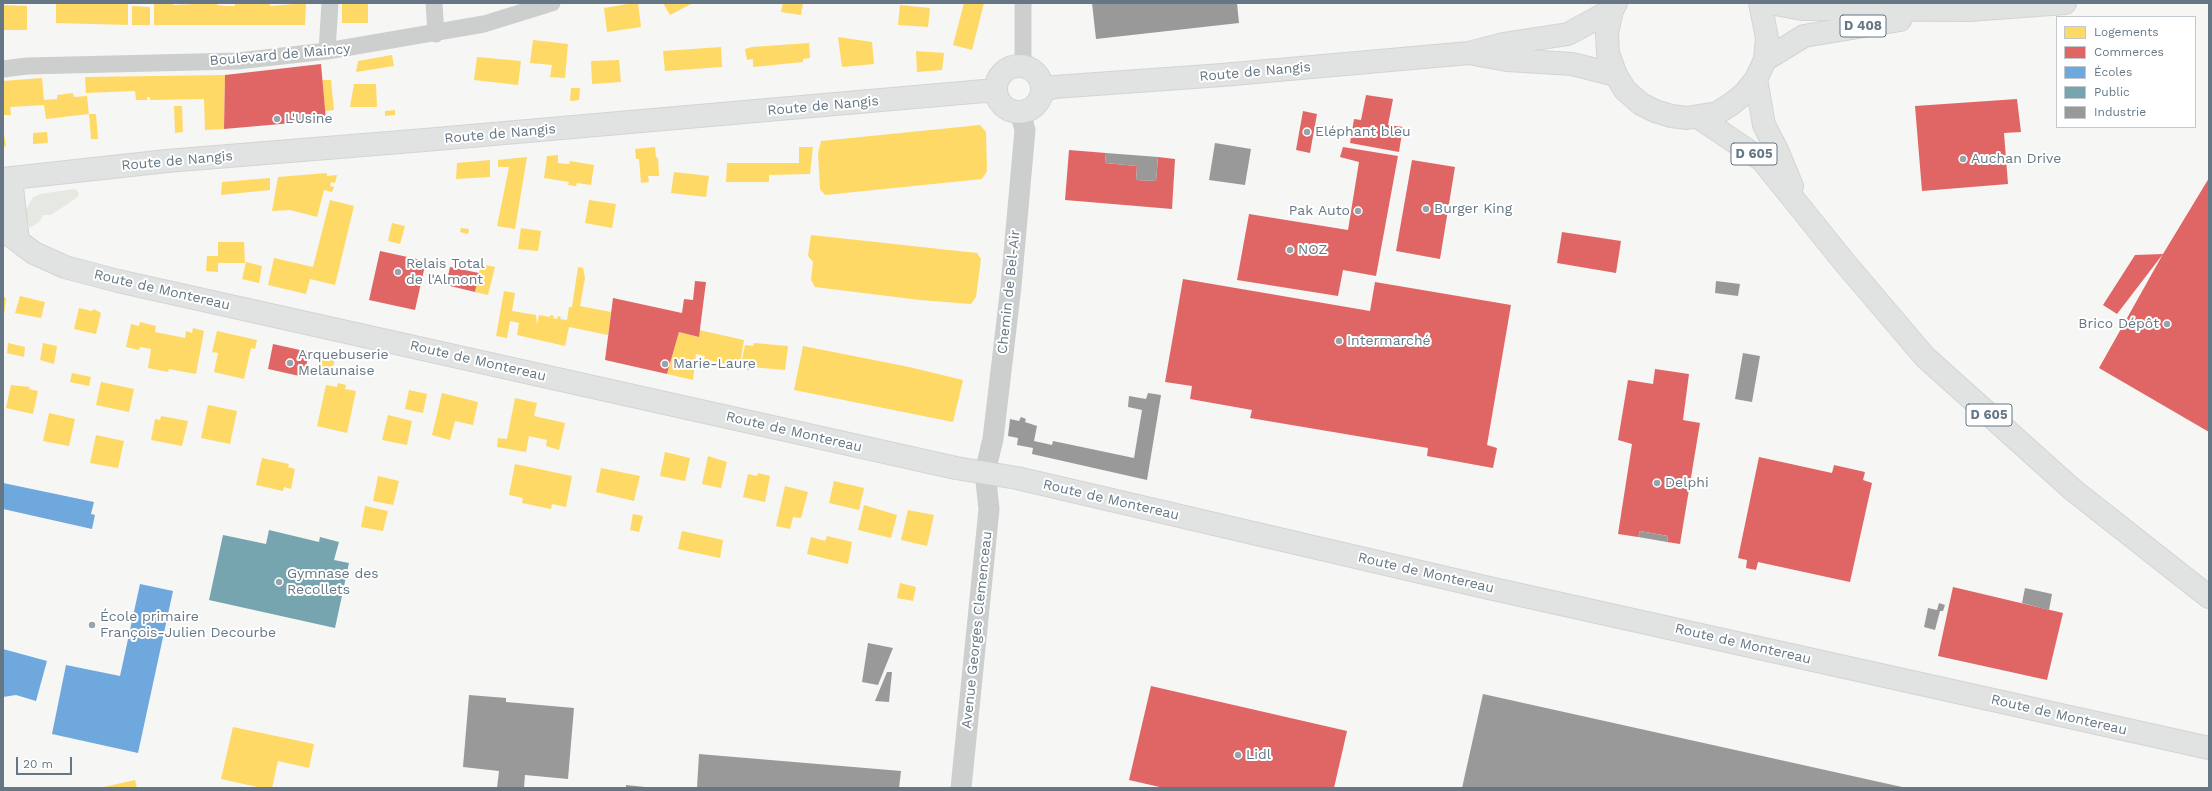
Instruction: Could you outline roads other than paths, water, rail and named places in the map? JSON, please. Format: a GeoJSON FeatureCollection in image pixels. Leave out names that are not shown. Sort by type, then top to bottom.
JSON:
{"type":"FeatureCollection","features":[{"type":"Feature","properties":{"kind":"main road"},"geometry":{"type":"LineString","coordinates":[[1614,7],[1607,33],[1608,54],[1616,75],[1625,90],[1641,104],[1655,111],[1671,116],[1698,117],[1717,113],[1730,106],[1744,94],[1760,69],[1767,38],[1760,3]]}},
{"type":"Feature","properties":{"kind":"main road","name":"D 408"},"geometry":{"type":"LineString","coordinates":[[1770,3],[1802,9],[1969,10],[2064,3]]}},
{"type":"Feature","properties":{"kind":"main road","name":"Route de Nangis"},"geometry":{"type":"LineString","coordinates":[[1042,92],[1054,87],[1229,74],[1469,53],[1503,44],[1568,34],[1614,7]]}},
{"type":"Feature","properties":{"kind":"main road","name":"D 408"},"geometry":{"type":"LineString","coordinates":[[1760,69],[1804,36],[1969,10]]}},
{"type":"Feature","properties":{"kind":"main road","name":"Route de Nangis"},"geometry":{"type":"LineString","coordinates":[[1469,53],[1507,60],[1572,64],[1616,75]]}},
{"type":"Feature","properties":{"kind":"main road"},"geometry":{"type":"LineString","coordinates":[[1015,66],[1029,68],[1039,78],[1042,92],[1037,103],[1032,108],[1020,112],[1004,106],[996,93],[998,79],[1002,73],[1015,66]]}},
{"type":"Feature","properties":{"kind":"main road","name":"D 605"},"geometry":{"type":"LineString","coordinates":[[1760,69],[1764,125],[1777,150],[1799,204]]}},
{"type":"Feature","properties":{"kind":"main road","name":"Route de Nangis"},"geometry":{"type":"LineString","coordinates":[[7,178],[175,160],[433,140],[984,92],[996,93]]}},
{"type":"Feature","properties":{"kind":"main road","name":"D 605"},"geometry":{"type":"LineString","coordinates":[[1698,117],[1739,143],[1762,160],[1799,204],[1845,263],[1925,357],[2073,490],[2209,597]]}},
{"type":"Feature","properties":{"kind":"main road","name":"Route de Montereau"},"geometry":{"type":"LineString","coordinates":[[7,178],[10,236],[34,253],[65,267],[118,281],[956,468],[985,472],[1481,586],[2209,748]]}},
{"type":"Feature","properties":{"kind":"street"},"geometry":{"type":"LineString","coordinates":[[327,51],[330,3]]}},
{"type":"Feature","properties":{"kind":"street"},"geometry":{"type":"LineString","coordinates":[[434,3],[436,34]]}},
{"type":"Feature","properties":{"kind":"street","name":"Boulevard de Maincy"},"geometry":{"type":"LineString","coordinates":[[3,69],[27,66],[238,61],[327,51],[436,34],[484,24],[552,3]]}},
{"type":"Feature","properties":{"kind":"street"},"geometry":{"type":"LineString","coordinates":[[1022,66],[1023,3]]}},
{"type":"Feature","properties":{"kind":"street","name":"Chemin de Bel-Air"},"geometry":{"type":"LineString","coordinates":[[985,472],[992,446],[1011,286],[1025,130],[1020,112]]}},
{"type":"Feature","properties":{"kind":"street","name":"Avenue Georges Clemenceau"},"geometry":{"type":"LineString","coordinates":[[961,788],[989,509],[985,472]]}},
{"type":"Feature","properties":{"kind":"place","name":"L'Usine"},"geometry":{"type":"Point","coordinates":[277,119]}},
{"type":"Feature","properties":{"kind":"place","name":"Eléphant bleu"},"geometry":{"type":"Point","coordinates":[1307,132]}},
{"type":"Feature","properties":{"kind":"place","name":"Auchan Drive"},"geometry":{"type":"Point","coordinates":[1963,159]}},
{"type":"Feature","properties":{"kind":"place","name":"Burger King"},"geometry":{"type":"Point","coordinates":[1426,209]}},
{"type":"Feature","properties":{"kind":"place","name":"Pak Auto"},"geometry":{"type":"Point","coordinates":[1358,211]}},
{"type":"Feature","properties":{"kind":"place","name":"NOZ"},"geometry":{"type":"Point","coordinates":[1290,250]}},
{"type":"Feature","properties":{"kind":"place","name":"Relais Total de l'Almont"},"geometry":{"type":"Point","coordinates":[398,272]}},
{"type":"Feature","properties":{"kind":"place","name":"Brico Dépôt"},"geometry":{"type":"Point","coordinates":[2167,324]}},
{"type":"Feature","properties":{"kind":"place","name":"Intermarché"},"geometry":{"type":"Point","coordinates":[1339,341]}},
{"type":"Feature","properties":{"kind":"place","name":"Arquebuserie Melaunaise"},"geometry":{"type":"Point","coordinates":[290,363]}},
{"type":"Feature","properties":{"kind":"place","name":"Marie-Laure"},"geometry":{"type":"Point","coordinates":[665,364]}},
{"type":"Feature","properties":{"kind":"place","name":"Delphi"},"geometry":{"type":"Point","coordinates":[1657,483]}},
{"type":"Feature","properties":{"kind":"place","name":"Gymnase des Recollets"},"geometry":{"type":"Point","coordinates":[279,582]}},
{"type":"Feature","properties":{"kind":"place","name":"École primaire François-Julien Decourbe"},"geometry":{"type":"Point","coordinates":[92,625]}},
{"type":"Feature","properties":{"kind":"place","name":"Lidl"},"geometry":{"type":"Point","coordinates":[1238,755]}}]}
